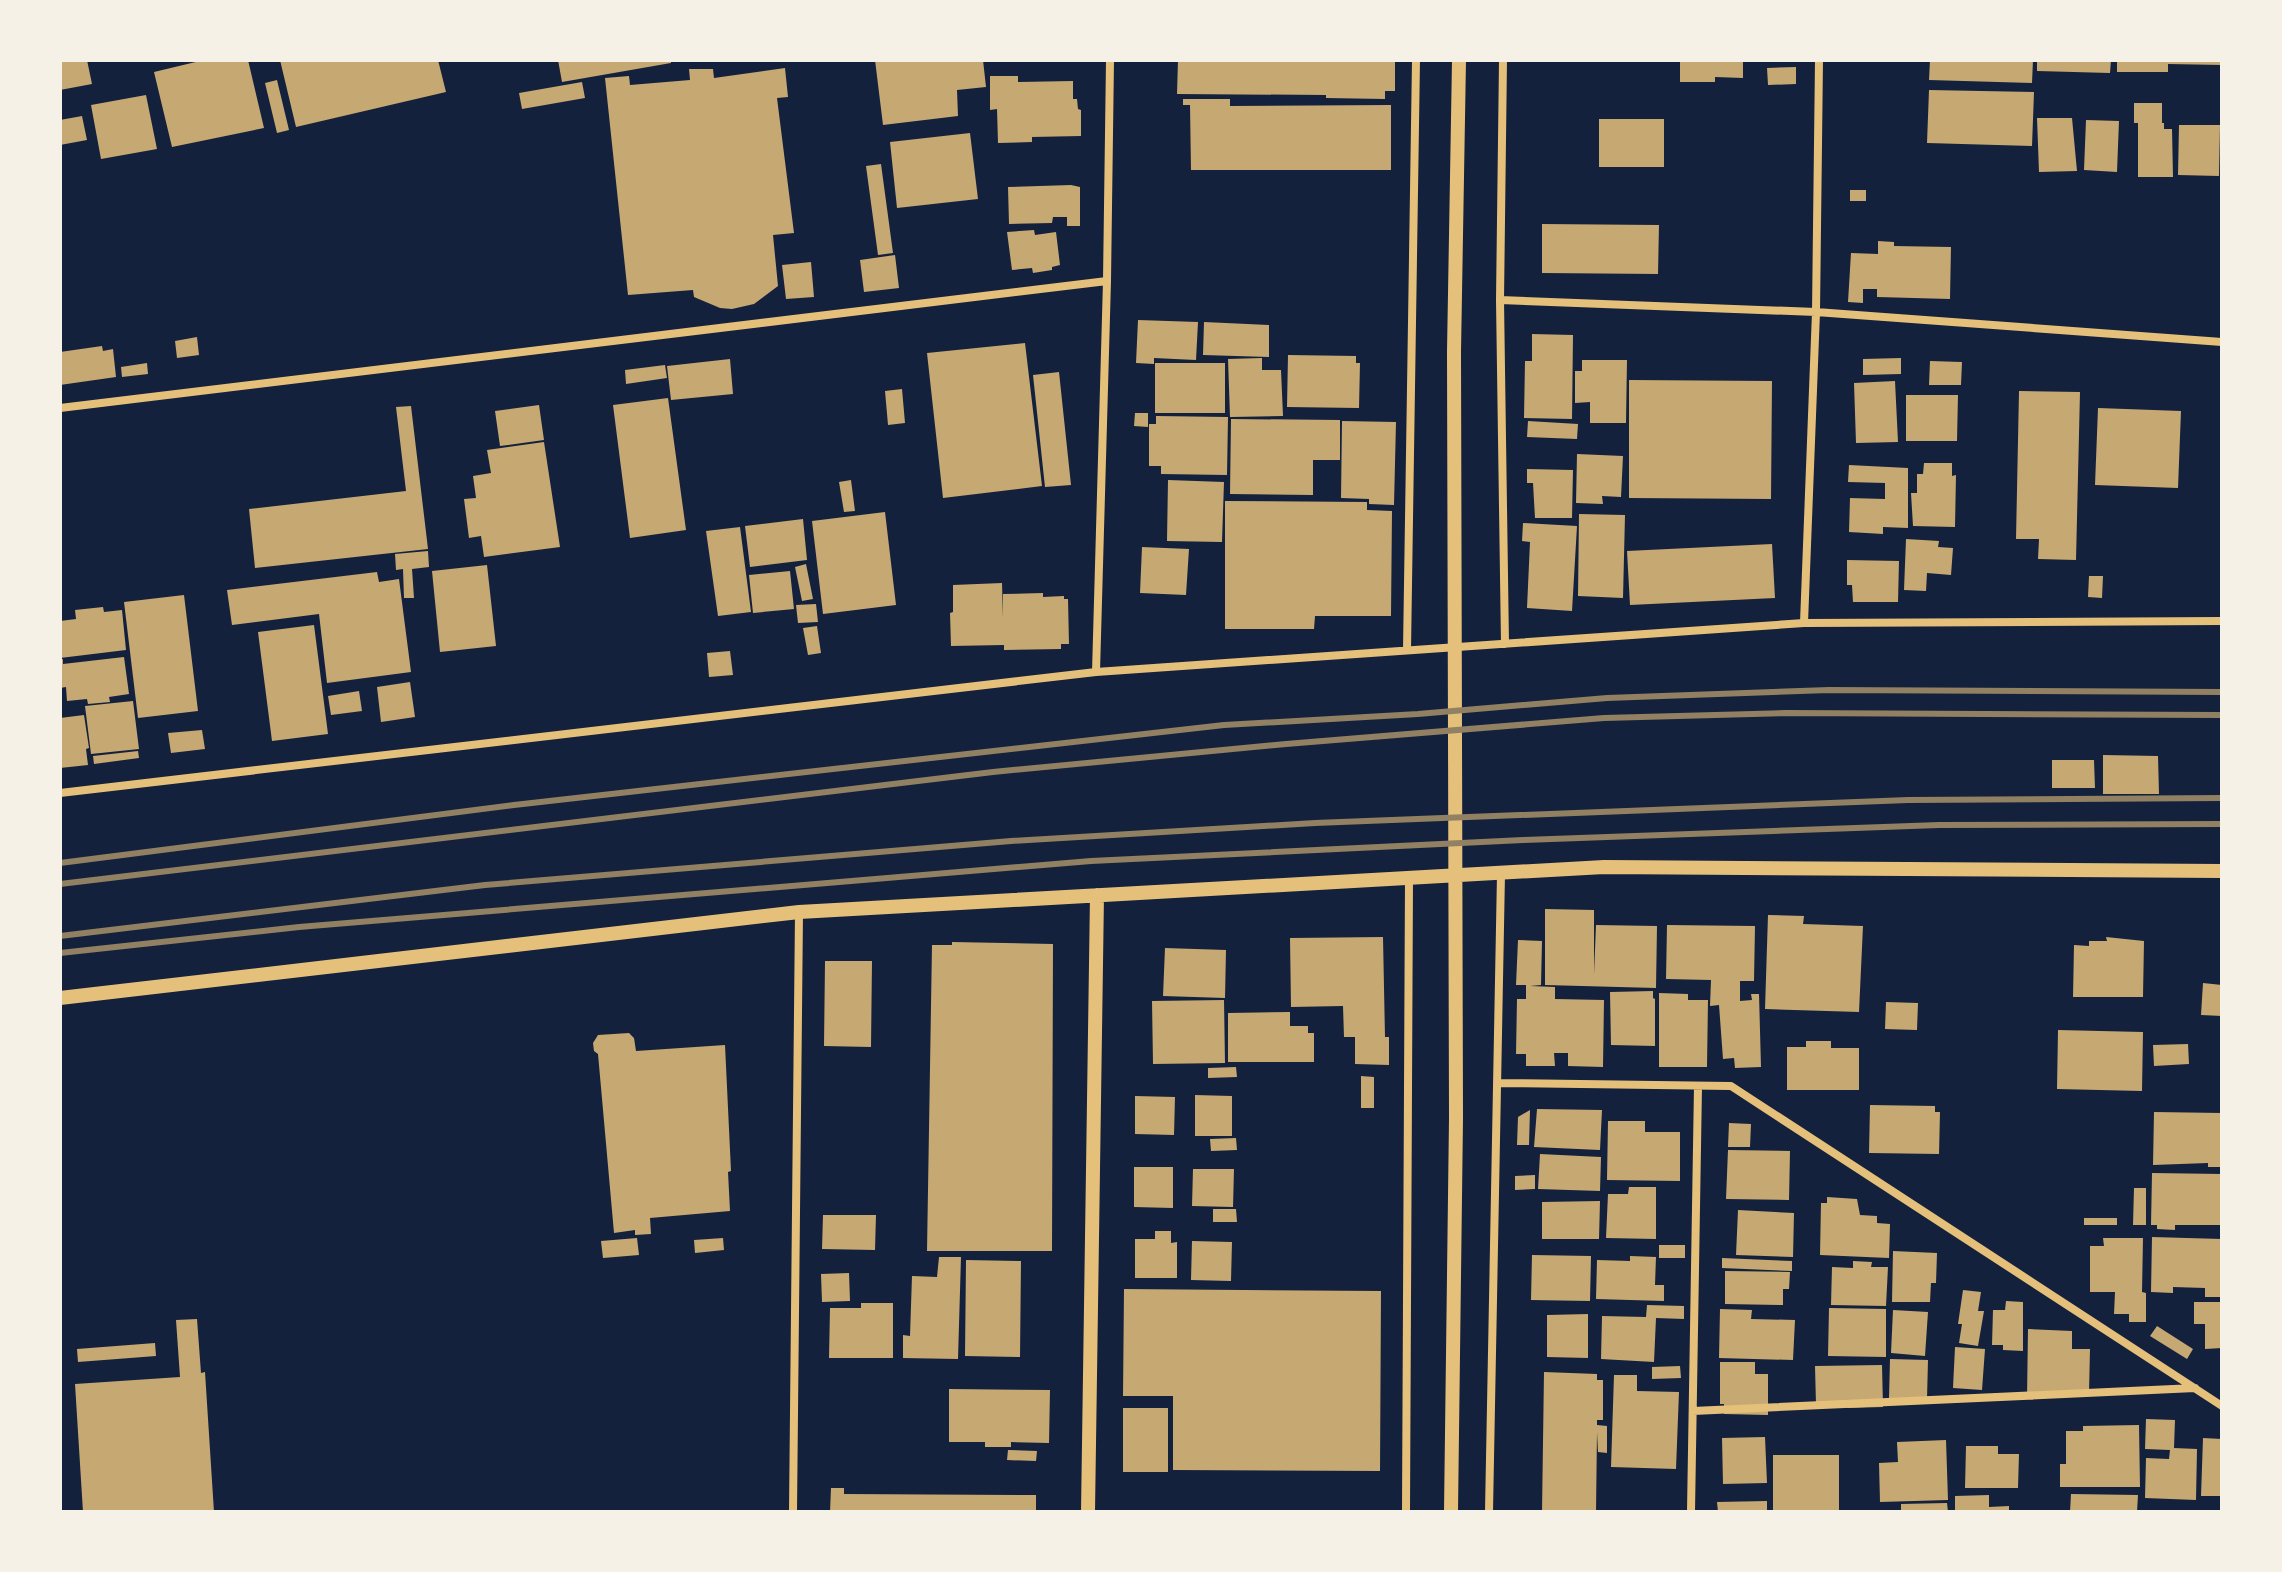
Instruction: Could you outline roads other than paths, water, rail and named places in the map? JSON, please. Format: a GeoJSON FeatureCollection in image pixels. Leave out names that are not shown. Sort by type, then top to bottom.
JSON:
{"type":"FeatureCollection","features":[{"type":"Feature","properties":{"kind":"street"},"geometry":{"type":"LineString","coordinates":[[1096,672],[1110,60]]}},
{"type":"Feature","properties":{"kind":"street"},"geometry":{"type":"LineString","coordinates":[[1407,650],[1416,60]]}},
{"type":"Feature","properties":{"kind":"street"},"geometry":{"type":"LineString","coordinates":[[1451,1512],[1456,1118],[1454,352],[1459,60]]}},
{"type":"Feature","properties":{"kind":"street"},"geometry":{"type":"LineString","coordinates":[[1503,60],[1500,300],[1505,644]]}},
{"type":"Feature","properties":{"kind":"street"},"geometry":{"type":"LineString","coordinates":[[1804,623],[1816,312],[1819,60]]}},
{"type":"Feature","properties":{"kind":"street"},"geometry":{"type":"LineString","coordinates":[[60,408],[1107,281]]}},
{"type":"Feature","properties":{"kind":"street"},"geometry":{"type":"LineString","coordinates":[[1500,300],[1816,312],[2222,342]]}},
{"type":"Feature","properties":{"kind":"street"},"geometry":{"type":"LineString","coordinates":[[60,793],[1096,672],[1804,623],[2222,621]]}},
{"type":"Feature","properties":{"kind":"street"},"geometry":{"type":"LineString","coordinates":[[60,998],[799,912],[1604,867],[2222,871]]}},
{"type":"Feature","properties":{"kind":"street"},"geometry":{"type":"LineString","coordinates":[[1489,1512],[1501,874]]}},
{"type":"Feature","properties":{"kind":"street"},"geometry":{"type":"LineString","coordinates":[[1406,1512],[1409,879]]}},
{"type":"Feature","properties":{"kind":"street"},"geometry":{"type":"LineString","coordinates":[[1088,1512],[1097,895]]}},
{"type":"Feature","properties":{"kind":"street"},"geometry":{"type":"LineString","coordinates":[[793,1512],[799,912]]}},
{"type":"Feature","properties":{"kind":"street"},"geometry":{"type":"LineString","coordinates":[[1497,1083],[1731,1086],[2222,1406]]}},
{"type":"Feature","properties":{"kind":"street"},"geometry":{"type":"LineString","coordinates":[[1691,1512],[1698,1086]]}},
{"type":"Feature","properties":{"kind":"street"},"geometry":{"type":"LineString","coordinates":[[1693,1411],[2195,1388]]}},
{"type":"Feature","properties":{"kind":"railway"},"geometry":{"type":"LineString","coordinates":[[60,863],[514,805],[1224,725],[1418,714],[1607,698],[1829,690],[2222,692]]}},
{"type":"Feature","properties":{"kind":"railway"},"geometry":{"type":"LineString","coordinates":[[60,884],[993,772],[1604,718],[1786,713],[2222,715]]}},
{"type":"Feature","properties":{"kind":"railway"},"geometry":{"type":"LineString","coordinates":[[60,936],[485,885],[1011,841],[1315,823],[1908,800],[2222,798]]}},
{"type":"Feature","properties":{"kind":"railway"},"geometry":{"type":"LineString","coordinates":[[60,953],[299,927],[1091,861],[1523,840],[1939,825],[2222,824]]}}]}
